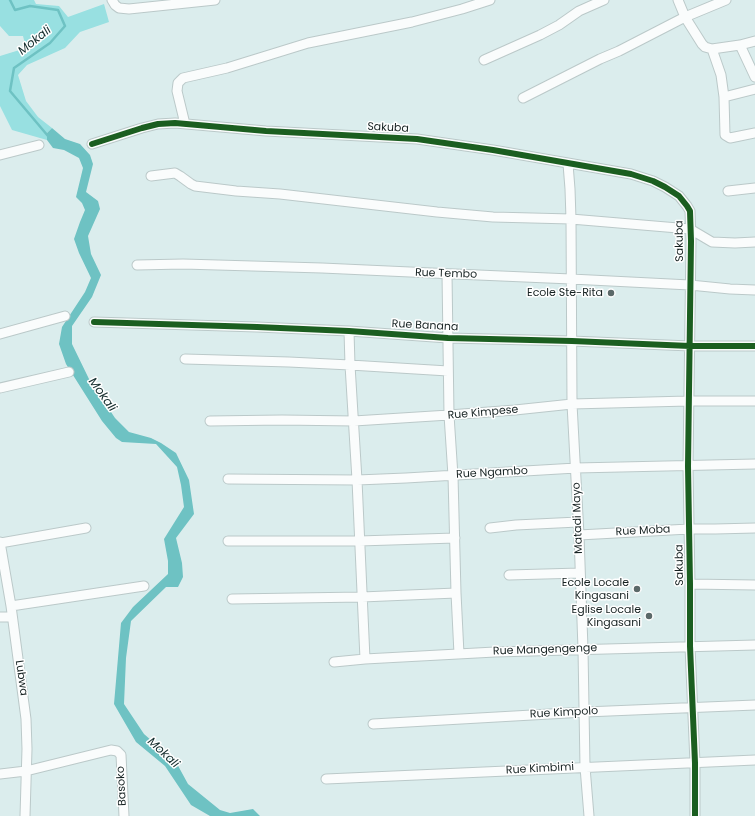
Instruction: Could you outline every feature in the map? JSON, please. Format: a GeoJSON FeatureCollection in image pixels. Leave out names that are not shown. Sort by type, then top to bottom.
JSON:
{"type":"FeatureCollection","features":[{"type":"Feature","properties":{"kind":"street"},"geometry":{"type":"LineString","coordinates":[[112,0],[119,8],[129,9],[215,0]]}},
{"type":"Feature","properties":{"kind":"street"},"geometry":{"type":"LineString","coordinates":[[185,124],[177,91],[178,83],[183,78],[227,68],[308,43],[412,22],[490,0]]}},
{"type":"Feature","properties":{"kind":"street"},"geometry":{"type":"LineString","coordinates":[[484,60],[560,25],[579,12],[604,0]]}},
{"type":"Feature","properties":{"kind":"street"},"geometry":{"type":"LineString","coordinates":[[678,0],[685,17],[705,47],[712,49],[755,41]]}},
{"type":"Feature","properties":{"kind":"street"},"geometry":{"type":"LineString","coordinates":[[523,98],[685,17],[726,0]]}},
{"type":"Feature","properties":{"kind":"street"},"geometry":{"type":"LineString","coordinates":[[740,45],[755,77]]}},
{"type":"Feature","properties":{"kind":"street"},"geometry":{"type":"LineString","coordinates":[[712,49],[721,75],[724,97],[725,135],[730,138],[755,133]]}},
{"type":"Feature","properties":{"kind":"street"},"geometry":{"type":"LineString","coordinates":[[724,97],[755,89]]}},
{"type":"Feature","properties":{"kind":"street","name":"Sakuba"},"geometry":{"type":"LineString","coordinates":[[92,144],[142,128],[158,124],[176,123],[266,131],[417,139],[494,150],[631,174],[653,181],[666,187],[679,196],[689,209],[691,241],[688,466],[690,646],[695,816]]}},
{"type":"Feature","properties":{"kind":"street"},"geometry":{"type":"LineString","coordinates":[[0,155],[39,145]]}},
{"type":"Feature","properties":{"kind":"street","name":"Matadi Mayo"},"geometry":{"type":"LineString","coordinates":[[568,164],[572,279],[572,404],[579,535],[585,712],[585,767],[589,816]]}},
{"type":"Feature","properties":{"kind":"street"},"geometry":{"type":"LineString","coordinates":[[151,176],[175,173],[196,186],[437,212],[493,217],[571,220],[690,229],[712,242],[755,242]]}},
{"type":"Feature","properties":{"kind":"street"},"geometry":{"type":"LineString","coordinates":[[728,191],[755,188]]}},
{"type":"Feature","properties":{"kind":"street","name":"Rue Tembo"},"geometry":{"type":"LineString","coordinates":[[137,265],[183,264],[322,268],[572,279],[755,290]]}},
{"type":"Feature","properties":{"kind":"street"},"geometry":{"type":"LineString","coordinates":[[447,274],[449,415],[453,476],[459,654]]}},
{"type":"Feature","properties":{"kind":"street"},"geometry":{"type":"LineString","coordinates":[[0,334],[64,316]]}},
{"type":"Feature","properties":{"kind":"street","name":"Rue Banana"},"geometry":{"type":"LineString","coordinates":[[94,322],[349,331],[448,338],[690,346],[755,346]]}},
{"type":"Feature","properties":{"kind":"street"},"geometry":{"type":"LineString","coordinates":[[349,331],[365,659]]}},
{"type":"Feature","properties":{"kind":"street"},"geometry":{"type":"LineString","coordinates":[[185,359],[289,362],[448,371]]}},
{"type":"Feature","properties":{"kind":"street"},"geometry":{"type":"LineString","coordinates":[[0,388],[69,372]]}},
{"type":"Feature","properties":{"kind":"street","name":"Rue Kimpese"},"geometry":{"type":"LineString","coordinates":[[210,421],[354,421],[515,410],[572,404],[755,401]]}},
{"type":"Feature","properties":{"kind":"street","name":"Rue Ngambo"},"geometry":{"type":"LineString","coordinates":[[228,479],[357,480],[453,476],[576,468],[755,464]]}},
{"type":"Feature","properties":{"kind":"street"},"geometry":{"type":"LineString","coordinates":[[490,528],[516,525],[578,522]]}},
{"type":"Feature","properties":{"kind":"street"},"geometry":{"type":"LineString","coordinates":[[0,542],[86,528]]}},
{"type":"Feature","properties":{"kind":"street","name":"Rue Moba"},"geometry":{"type":"LineString","coordinates":[[579,535],[689,529],[755,528]]}},
{"type":"Feature","properties":{"kind":"street"},"geometry":{"type":"LineString","coordinates":[[228,541],[359,541],[455,538]]}},
{"type":"Feature","properties":{"kind":"street","name":"Lubwa"},"geometry":{"type":"LineString","coordinates":[[0,542],[11,606],[26,719],[25,816]]}},
{"type":"Feature","properties":{"kind":"street"},"geometry":{"type":"LineString","coordinates":[[509,576],[580,573]]}},
{"type":"Feature","properties":{"kind":"street"},"geometry":{"type":"LineString","coordinates":[[690,584],[755,585]]}},
{"type":"Feature","properties":{"kind":"street"},"geometry":{"type":"LineString","coordinates":[[11,606],[144,586]]}},
{"type":"Feature","properties":{"kind":"street"},"geometry":{"type":"LineString","coordinates":[[232,599],[456,594]]}},
{"type":"Feature","properties":{"kind":"street"},"geometry":{"type":"LineString","coordinates":[[0,617],[12,617]]}},
{"type":"Feature","properties":{"kind":"street","name":"Rue Mangengenge"},"geometry":{"type":"LineString","coordinates":[[334,662],[495,652],[755,645]]}},
{"type":"Feature","properties":{"kind":"street","name":"Rue Kimpolo"},"geometry":{"type":"LineString","coordinates":[[373,724],[585,712],[755,705]]}},
{"type":"Feature","properties":{"kind":"street","name":"Basoko"},"geometry":{"type":"LineString","coordinates":[[26,771],[111,750],[117,750],[121,755],[124,816]]}},
{"type":"Feature","properties":{"kind":"street","name":"Rue Kimbimi"},"geometry":{"type":"LineString","coordinates":[[326,779],[755,760]]}},
{"type":"Feature","properties":{"kind":"street"},"geometry":{"type":"LineString","coordinates":[[0,774],[26,771]]}},
{"type":"Feature","properties":{"kind":"shaded area"},"geometry":{"type":"Polygon","coordinates":[[[0,0],[34,0],[36,4],[59,6],[68,17],[104,4],[109,22],[80,32],[65,48],[27,65],[18,75],[26,101],[38,117],[52,128],[47,133],[47,140],[12,130],[0,106],[0,56],[26,48],[23,36],[9,36],[0,26],[0,0]]]}},
{"type":"Feature","properties":{"kind":"water"},"geometry":{"type":"Polygon","coordinates":[[[52,128],[65,139],[80,144],[90,155],[93,164],[86,192],[98,201],[100,209],[88,236],[91,254],[101,275],[92,297],[72,326],[72,344],[89,379],[115,418],[129,432],[151,438],[176,453],[189,480],[194,514],[176,538],[182,563],[183,577],[178,587],[166,587],[131,621],[126,658],[124,704],[144,734],[176,762],[188,784],[220,810],[230,813],[253,809],[260,816],[210,816],[191,805],[165,766],[136,742],[114,704],[121,623],[133,607],[168,574],[168,561],[164,539],[184,507],[177,467],[156,444],[122,442],[116,438],[102,421],[66,364],[59,344],[62,327],[85,292],[91,278],[74,239],[85,210],[82,203],[76,197],[83,168],[79,158],[64,150],[53,148],[47,140],[47,133],[52,128]]]}},
{"type":"Feature","properties":{"kind":"waterway","name":"Mokali"},"geometry":{"type":"LineString","coordinates":[[10,0],[15,10],[30,6],[58,10],[65,26],[50,43],[14,68],[10,91],[48,136]]}},
{"type":"Feature","properties":{"kind":"cycle path"},"geometry":{"type":"LineString","coordinates":[[92,144],[142,128],[158,124],[175,123],[266,131],[417,139],[493,150],[631,174],[653,181],[679,196],[690,211],[691,241],[688,466],[690,646],[695,763],[695,816]]}},
{"type":"Feature","properties":{"kind":"cycle path"},"geometry":{"type":"LineString","coordinates":[[94,322],[349,331],[448,338],[690,346],[755,346]]}},
{"type":"Feature","properties":{"kind":"place","name":"Ecole Ste-Rita"},"geometry":{"type":"Point","coordinates":[611,293]}},
{"type":"Feature","properties":{"kind":"place","name":"Ecole Locale Kingasani"},"geometry":{"type":"Point","coordinates":[637,589]}},
{"type":"Feature","properties":{"kind":"place","name":"Eglise Locale Kingasani"},"geometry":{"type":"Point","coordinates":[649,616]}}]}
